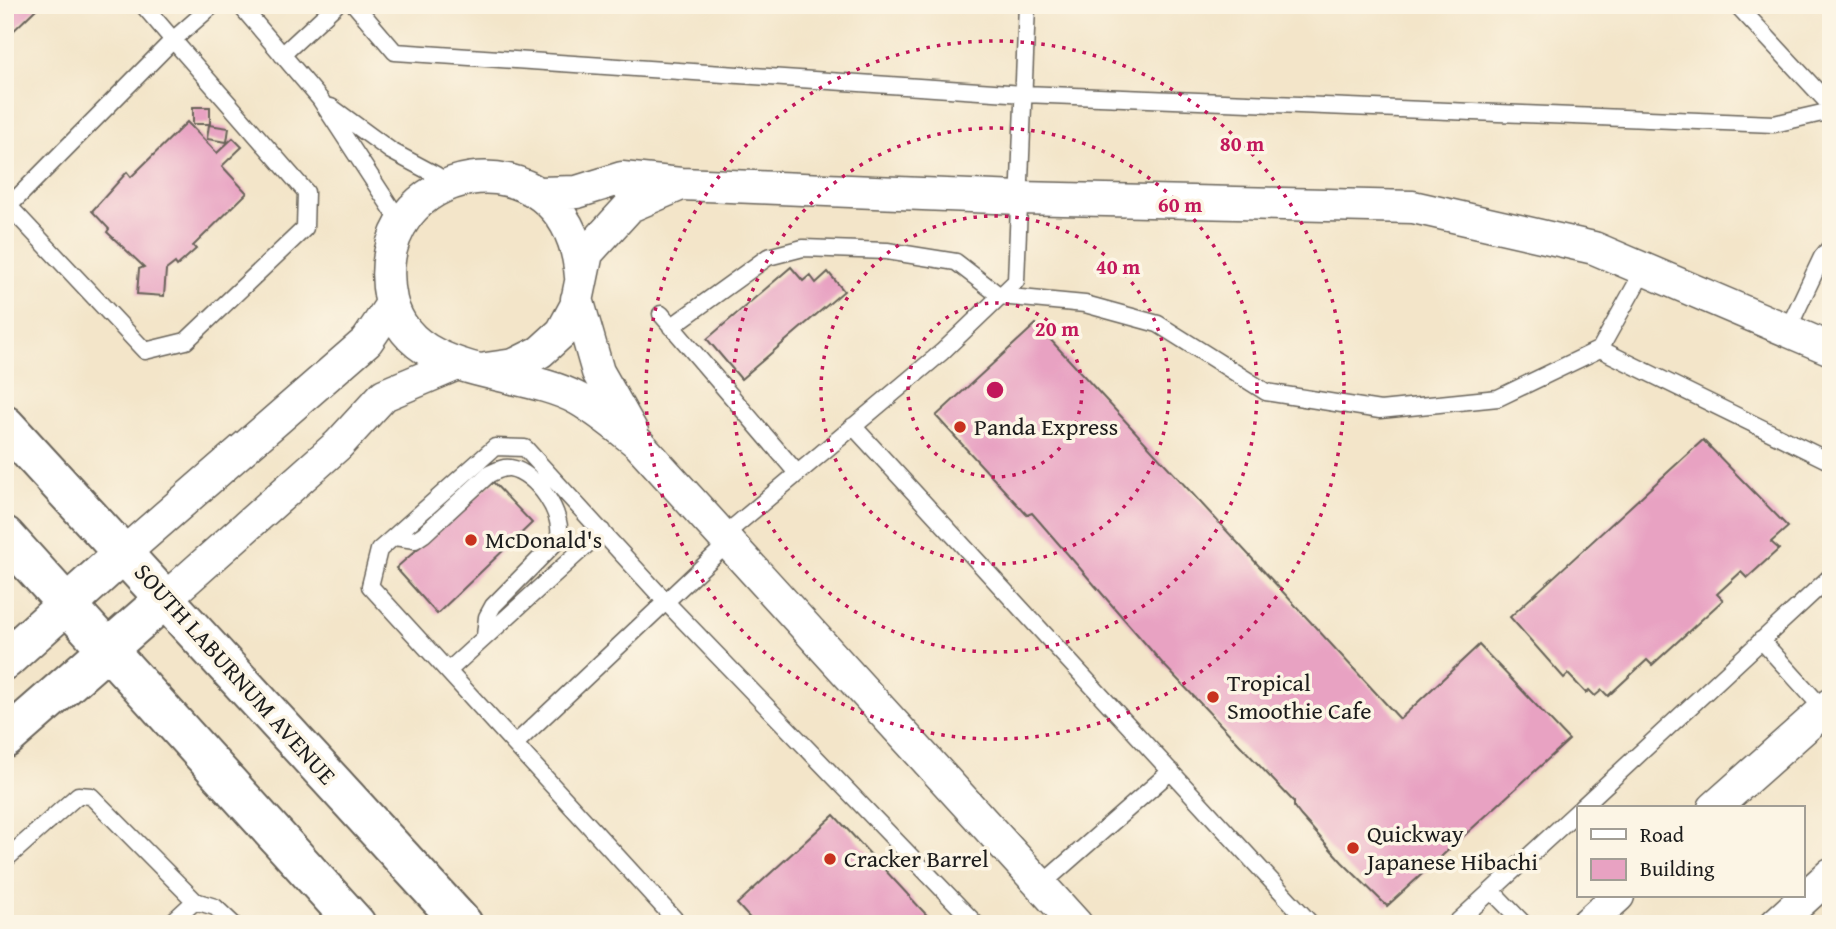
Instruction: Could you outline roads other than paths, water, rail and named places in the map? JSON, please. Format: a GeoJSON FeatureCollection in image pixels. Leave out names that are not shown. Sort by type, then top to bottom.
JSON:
{"type":"FeatureCollection","features":[{"type":"Feature","properties":{"kind":"main road","name":"SOUTH LABURNUM AVENUE"},"geometry":{"type":"LineString","coordinates":[[5,425],[463,924]]}},
{"type":"Feature","properties":{"kind":"main road"},"geometry":{"type":"LineString","coordinates":[[5,536],[356,924]]}},
{"type":"Feature","properties":{"kind":"main road"},"geometry":{"type":"LineString","coordinates":[[5,660],[124,553]]}},
{"type":"Feature","properties":{"kind":"main road"},"geometry":{"type":"LineString","coordinates":[[5,739],[166,598]]}},
{"type":"Feature","properties":{"kind":"street"},"geometry":{"type":"LineString","coordinates":[[638,443],[598,372],[579,288],[579,252],[571,229],[557,209],[539,193],[510,179],[478,177],[447,184],[421,200],[401,223],[391,248],[387,276],[392,303],[406,330],[428,351],[470,367],[577,398],[638,443],[1076,924]]}},
{"type":"Feature","properties":{"kind":"street"},"geometry":{"type":"LineString","coordinates":[[539,193],[577,192],[622,178],[681,184],[1019,198],[1412,207],[1594,248],[1816,345]]}},
{"type":"Feature","properties":{"kind":"street"},"geometry":{"type":"LineString","coordinates":[[166,598],[338,445],[384,395],[470,367],[514,365],[540,352],[562,331],[579,288],[587,253],[630,206],[681,184]]}},
{"type":"Feature","properties":{"kind":"street"},"geometry":{"type":"LineString","coordinates":[[124,553],[367,341],[392,303]]}},
{"type":"Feature","properties":{"kind":"street"},"geometry":{"type":"LineString","coordinates":[[1716,806],[1828,710]]}},
{"type":"Feature","properties":{"kind":"street"},"geometry":{"type":"LineString","coordinates":[[1776,924],[1831,874]]}},
{"type":"Feature","properties":{"kind":"street"},"geometry":{"type":"LineString","coordinates":[[1587,924],[1616,898]]}},
{"type":"Feature","properties":{"kind":"lane"},"geometry":{"type":"LineString","coordinates":[[143,5],[173,40],[306,192],[304,228],[186,341],[145,351],[7,204],[173,40],[213,5]]}},
{"type":"Feature","properties":{"kind":"lane"},"geometry":{"type":"LineString","coordinates":[[240,5],[320,99],[401,223]]}},
{"type":"Feature","properties":{"kind":"lane"},"geometry":{"type":"LineString","coordinates":[[282,54],[336,5]]}},
{"type":"Feature","properties":{"kind":"lane"},"geometry":{"type":"LineString","coordinates":[[355,5],[395,51],[1024,93],[1774,124],[1831,108],[1737,5]]}},
{"type":"Feature","properties":{"kind":"lane"},"geometry":{"type":"LineString","coordinates":[[515,744],[797,473],[942,352],[1016,281],[1027,5]]}},
{"type":"Feature","properties":{"kind":"lane"},"geometry":{"type":"LineString","coordinates":[[320,99],[391,151],[436,175],[447,184]]}},
{"type":"Feature","properties":{"kind":"lane"},"geometry":{"type":"LineString","coordinates":[[1816,345],[1822,257],[1831,246]]}},
{"type":"Feature","properties":{"kind":"lane"},"geometry":{"type":"LineString","coordinates":[[797,473],[666,321],[768,257],[803,248],[887,251],[956,262],[1000,296],[1085,304],[1158,324],[1266,392],[1380,410],[1498,398],[1600,349],[1644,270]]}},
{"type":"Feature","properties":{"kind":"lane"},"geometry":{"type":"LineString","coordinates":[[1600,349],[1831,461]]}},
{"type":"Feature","properties":{"kind":"lane"},"geometry":{"type":"LineString","coordinates":[[853,426],[1311,924]]}},
{"type":"Feature","properties":{"kind":"lane"},"geometry":{"type":"LineString","coordinates":[[679,924],[369,586],[379,550],[495,447],[525,448],[666,601],[976,924]]}},
{"type":"Feature","properties":{"kind":"lane"},"geometry":{"type":"LineString","coordinates":[[394,537],[415,540],[489,474],[499,469],[517,470],[542,491],[560,516],[558,540],[493,606],[487,617],[485,636]]}},
{"type":"Feature","properties":{"kind":"lane"},"geometry":{"type":"LineString","coordinates":[[448,671],[602,531]]}},
{"type":"Feature","properties":{"kind":"lane"},"geometry":{"type":"LineString","coordinates":[[1583,806],[1831,576]]}},
{"type":"Feature","properties":{"kind":"lane"},"geometry":{"type":"LineString","coordinates":[[1761,640],[1828,710]]}},
{"type":"Feature","properties":{"kind":"lane"},"geometry":{"type":"LineString","coordinates":[[1041,885],[1171,771]]}},
{"type":"Feature","properties":{"kind":"lane"},"geometry":{"type":"LineString","coordinates":[[5,860],[78,795],[91,796],[195,901],[215,907],[233,924]]}},
{"type":"Feature","properties":{"kind":"lane"},"geometry":{"type":"LineString","coordinates":[[1455,924],[1577,812]]}},
{"type":"Feature","properties":{"kind":"lane"},"geometry":{"type":"LineString","coordinates":[[1492,891],[1524,924]]}},
{"type":"Feature","properties":{"kind":"lane"},"geometry":{"type":"LineString","coordinates":[[170,924],[195,901]]}},
{"type":"Feature","properties":{"kind":"place","name":"Panda Express"},"geometry":{"type":"Point","coordinates":[960,427]}},
{"type":"Feature","properties":{"kind":"place","name":"McDonald's"},"geometry":{"type":"Point","coordinates":[471,540]}},
{"type":"Feature","properties":{"kind":"place","name":"Tropical Smoothie Cafe"},"geometry":{"type":"Point","coordinates":[1213,697]}},
{"type":"Feature","properties":{"kind":"place","name":"Quickway Japanese Hibachi"},"geometry":{"type":"Point","coordinates":[1353,848]}},
{"type":"Feature","properties":{"kind":"place","name":"Cracker Barrel"},"geometry":{"type":"Point","coordinates":[830,859]}}]}
